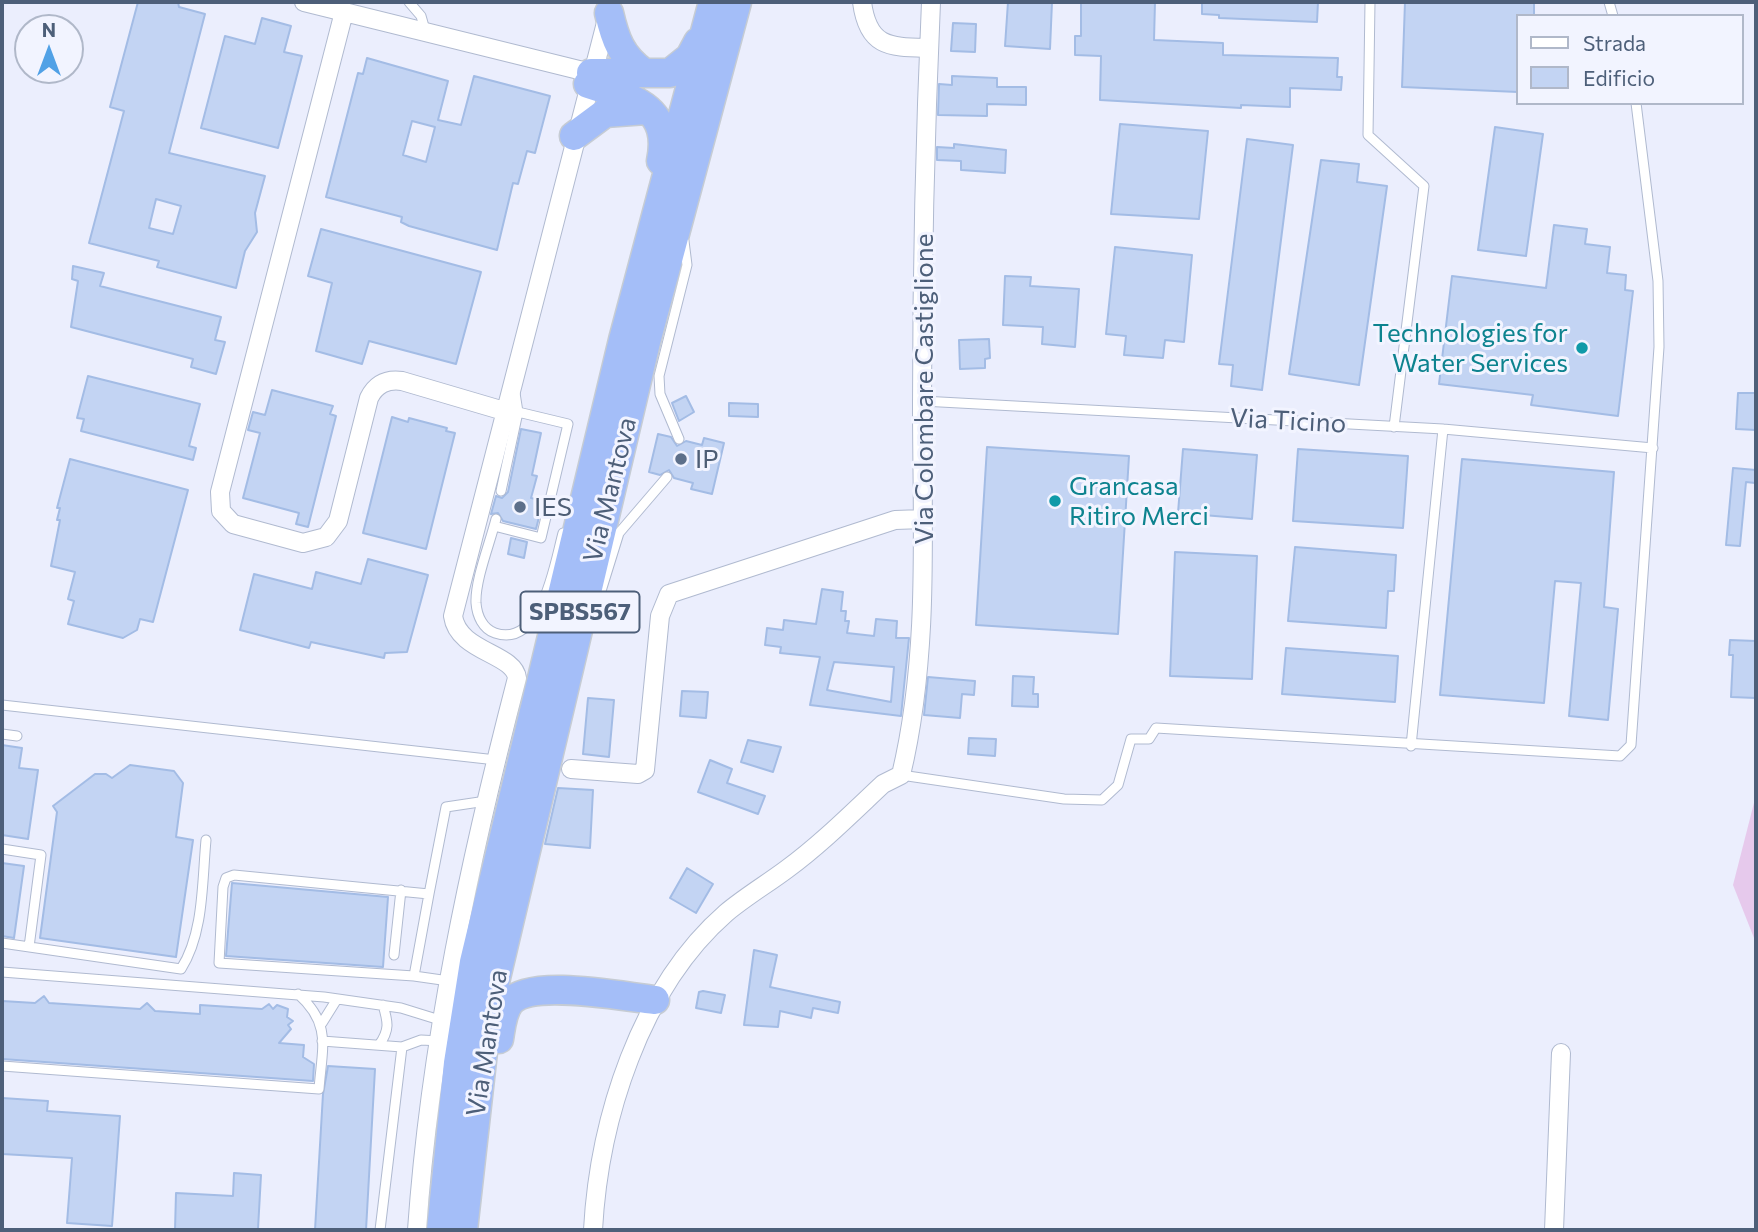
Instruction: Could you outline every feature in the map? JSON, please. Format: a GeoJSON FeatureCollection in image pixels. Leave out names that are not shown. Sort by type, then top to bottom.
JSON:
{"type":"FeatureCollection","features":[{"type":"Feature","properties":{"kind":"highway","name":"Via Mantova"},"geometry":{"type":"LineString","coordinates":[[441,1230],[458,1063],[474,962],[623,340],[669,214],[737,2]]}},
{"type":"Feature","properties":{"kind":"highway"},"geometry":{"type":"LineString","coordinates":[[610,7],[617,44],[629,62],[643,72]]}},
{"type":"Feature","properties":{"kind":"highway","name":"Via Mantova"},"geometry":{"type":"LineString","coordinates":[[463,1230],[487,1016],[669,214],[709,15]]}},
{"type":"Feature","properties":{"kind":"highway"},"geometry":{"type":"LineString","coordinates":[[589,78],[643,72],[657,75],[677,69],[690,57],[709,15]]}},
{"type":"Feature","properties":{"kind":"highway"},"geometry":{"type":"LineString","coordinates":[[589,78],[646,110],[663,128],[665,142],[654,198],[669,214]]}},
{"type":"Feature","properties":{"kind":"highway"},"geometry":{"type":"LineString","coordinates":[[574,136],[605,113],[646,110]]}},
{"type":"Feature","properties":{"kind":"highway"},"geometry":{"type":"LineString","coordinates":[[513,905],[511,963],[528,982],[544,990]]}},
{"type":"Feature","properties":{"kind":"highway"},"geometry":{"type":"LineString","coordinates":[[470,1153],[492,1085],[503,1017],[509,1004],[519,995],[544,990],[655,1000]]}},
{"type":"Feature","properties":{"kind":"street"},"geometry":{"type":"LineString","coordinates":[[304,2],[425,30],[589,78]]}},
{"type":"Feature","properties":{"kind":"street"},"geometry":{"type":"LineString","coordinates":[[862,2],[869,30],[880,41],[890,46],[929,48]]}},
{"type":"Feature","properties":{"kind":"street","name":"Via Colombare Castiglione"},"geometry":{"type":"LineString","coordinates":[[901,775],[920,659],[922,401],[931,2]]}},
{"type":"Feature","properties":{"kind":"street"},"geometry":{"type":"LineString","coordinates":[[417,1230],[449,981],[486,801],[517,678],[516,670],[470,642],[454,625],[453,616],[511,412],[513,380],[589,78],[610,7]]}},
{"type":"Feature","properties":{"kind":"street"},"geometry":{"type":"LineString","coordinates":[[344,12],[220,492],[221,510],[233,524],[303,543],[326,537],[338,521],[369,398],[381,383],[402,381],[511,412]]}},
{"type":"Feature","properties":{"kind":"street"},"geometry":{"type":"LineString","coordinates":[[571,769],[638,774],[645,770],[660,616],[670,594],[895,520],[923,519]]}},
{"type":"Feature","properties":{"kind":"street"},"geometry":{"type":"LineString","coordinates":[[593,1230],[595,1189],[603,1146],[617,1096],[655,1000],[685,957],[726,913],[789,868],[883,785],[901,775]]}},
{"type":"Feature","properties":{"kind":"street"},"geometry":{"type":"LineString","coordinates":[[1554,1230],[1562,1053]]}},
{"type":"Feature","properties":{"kind":"lane"},"geometry":{"type":"LineString","coordinates":[[409,2],[421,16],[425,30]]}},
{"type":"Feature","properties":{"kind":"lane"},"geometry":{"type":"LineString","coordinates":[[1370,2],[1368,135],[1424,186],[1394,427]]}},
{"type":"Feature","properties":{"kind":"lane"},"geometry":{"type":"LineString","coordinates":[[901,775],[1064,799],[1102,800],[1118,786],[1132,739],[1149,739],[1156,728],[1411,746],[1620,756],[1631,745],[1659,347],[1658,281],[1636,105]]}},
{"type":"Feature","properties":{"kind":"lane"},"geometry":{"type":"LineString","coordinates":[[669,214],[687,264],[659,376],[660,394],[679,439]]}},
{"type":"Feature","properties":{"kind":"lane","name":"Via Ticino"},"geometry":{"type":"LineString","coordinates":[[922,401],[1443,429],[1653,448]]}},
{"type":"Feature","properties":{"kind":"lane"},"geometry":{"type":"LineString","coordinates":[[501,491],[511,412],[568,424],[541,538],[495,523],[476,604],[486,628],[506,635],[527,626],[537,615],[568,516]]}},
{"type":"Feature","properties":{"kind":"lane"},"geometry":{"type":"LineString","coordinates":[[1411,746],[1443,429]]}},
{"type":"Feature","properties":{"kind":"lane"},"geometry":{"type":"LineString","coordinates":[[572,506],[597,451]]}},
{"type":"Feature","properties":{"kind":"lane"},"geometry":{"type":"LineString","coordinates":[[598,599],[619,533],[667,477]]}},
{"type":"Feature","properties":{"kind":"lane"},"geometry":{"type":"LineString","coordinates":[[567,666],[590,626]]}},
{"type":"Feature","properties":{"kind":"lane"},"geometry":{"type":"LineString","coordinates":[[2,705],[496,760]]}},
{"type":"Feature","properties":{"kind":"lane"},"geometry":{"type":"LineString","coordinates":[[2,734],[17,736]]}},
{"type":"Feature","properties":{"kind":"lane"},"geometry":{"type":"LineString","coordinates":[[414,976],[446,807],[486,801]]}},
{"type":"Feature","properties":{"kind":"lane"},"geometry":{"type":"LineString","coordinates":[[2,943],[181,970],[190,954],[198,918],[206,840]]}},
{"type":"Feature","properties":{"kind":"lane"},"geometry":{"type":"LineString","coordinates":[[2,849],[41,855],[29,947]]}},
{"type":"Feature","properties":{"kind":"lane"},"geometry":{"type":"LineString","coordinates":[[429,894],[234,875],[226,878],[223,887],[219,964],[414,976],[449,981]]}},
{"type":"Feature","properties":{"kind":"lane"},"geometry":{"type":"LineString","coordinates":[[394,956],[401,890]]}},
{"type":"Feature","properties":{"kind":"lane"},"geometry":{"type":"LineString","coordinates":[[2,972],[298,994],[383,1005],[443,1021]]}},
{"type":"Feature","properties":{"kind":"lane"},"geometry":{"type":"LineString","coordinates":[[2,1066],[318,1089],[322,1023],[313,1007],[298,994]]}},
{"type":"Feature","properties":{"kind":"lane"},"geometry":{"type":"LineString","coordinates":[[322,1023],[337,999]]}},
{"type":"Feature","properties":{"kind":"lane"},"geometry":{"type":"LineString","coordinates":[[379,1045],[387,1034],[388,1023],[383,1005]]}},
{"type":"Feature","properties":{"kind":"lane"},"geometry":{"type":"LineString","coordinates":[[322,1041],[402,1047],[421,1040],[440,1041]]}},
{"type":"Feature","properties":{"kind":"lane"},"geometry":{"type":"LineString","coordinates":[[380,1230],[402,1047]]}},
{"type":"Feature","properties":{"kind":"shaded area"},"geometry":{"type":"Polygon","coordinates":[[[1756,795],[1756,943],[1733,885],[1756,795]]]}},
{"type":"Feature","properties":{"kind":"building"},"geometry":{"type":"Polygon","coordinates":[[[138,2],[178,2],[179,7],[205,14],[169,153],[265,176],[255,213],[257,232],[245,251],[236,288],[157,267],[159,261],[89,243],[124,111],[110,107],[138,2]],[[156,199],[149,228],[173,234],[181,206],[156,199]]]}},
{"type":"Feature","properties":{"kind":"building"},"geometry":{"type":"Polygon","coordinates":[[[1008,2],[1052,2],[1050,49],[1005,46],[1008,2]]]}},
{"type":"Feature","properties":{"kind":"building"},"geometry":{"type":"Polygon","coordinates":[[[1081,2],[1155,2],[1154,40],[1223,43],[1223,55],[1338,58],[1337,77],[1342,77],[1341,90],[1290,88],[1290,107],[1241,105],[1241,108],[1100,100],[1101,56],[1075,55],[1075,36],[1081,36],[1081,2]]]}},
{"type":"Feature","properties":{"kind":"building"},"geometry":{"type":"Polygon","coordinates":[[[1202,2],[1318,2],[1317,22],[1219,18],[1219,15],[1202,14],[1202,2]]]}},
{"type":"Feature","properties":{"kind":"building"},"geometry":{"type":"Polygon","coordinates":[[[1405,2],[1534,2],[1534,14],[1516,14],[1516,92],[1402,87],[1405,2]]]}},
{"type":"Feature","properties":{"kind":"building"},"geometry":{"type":"Polygon","coordinates":[[[262,18],[291,26],[284,52],[302,56],[278,148],[201,128],[225,36],[255,44],[262,18]]]}},
{"type":"Feature","properties":{"kind":"building"},"geometry":{"type":"Polygon","coordinates":[[[953,23],[976,24],[975,52],[951,51],[953,23]]]}},
{"type":"Feature","properties":{"kind":"building"},"geometry":{"type":"Polygon","coordinates":[[[367,58],[448,81],[438,120],[461,125],[474,76],[550,96],[535,153],[527,151],[518,184],[513,183],[497,250],[409,226],[401,222],[402,217],[326,197],[358,73],[363,74],[367,58]],[[412,121],[403,155],[426,162],[435,127],[412,121]]]}},
{"type":"Feature","properties":{"kind":"building"},"geometry":{"type":"Polygon","coordinates":[[[952,76],[997,78],[997,87],[1026,87],[1026,105],[987,104],[987,116],[938,115],[939,84],[952,85],[952,76]]]}},
{"type":"Feature","properties":{"kind":"building"},"geometry":{"type":"Polygon","coordinates":[[[1120,124],[1208,131],[1199,219],[1111,214],[1120,124]]]}},
{"type":"Feature","properties":{"kind":"building"},"geometry":{"type":"Polygon","coordinates":[[[1495,127],[1543,134],[1526,256],[1478,250],[1495,127]]]}},
{"type":"Feature","properties":{"kind":"building"},"geometry":{"type":"Polygon","coordinates":[[[1247,139],[1293,145],[1262,390],[1231,386],[1233,365],[1219,364],[1247,139]]]}},
{"type":"Feature","properties":{"kind":"building"},"geometry":{"type":"Polygon","coordinates":[[[954,144],[1006,150],[1005,173],[961,170],[961,161],[937,160],[937,147],[954,148],[954,144]]]}},
{"type":"Feature","properties":{"kind":"building"},"geometry":{"type":"Polygon","coordinates":[[[1321,160],[1359,164],[1357,182],[1387,186],[1359,385],[1289,374],[1321,160]]]}},
{"type":"Feature","properties":{"kind":"building"},"geometry":{"type":"Polygon","coordinates":[[[1554,225],[1587,229],[1585,244],[1610,247],[1607,273],[1626,275],[1625,290],[1633,291],[1618,416],[1531,405],[1533,395],[1439,384],[1452,276],[1546,288],[1554,225]]]}},
{"type":"Feature","properties":{"kind":"building"},"geometry":{"type":"Polygon","coordinates":[[[321,229],[481,272],[456,364],[369,341],[362,364],[316,351],[332,283],[308,276],[321,229]]]}},
{"type":"Feature","properties":{"kind":"building"},"geometry":{"type":"Polygon","coordinates":[[[1115,247],[1192,255],[1184,342],[1165,340],[1163,358],[1124,355],[1126,336],[1106,334],[1115,247]]]}},
{"type":"Feature","properties":{"kind":"building"},"geometry":{"type":"Polygon","coordinates":[[[73,266],[104,273],[100,286],[221,317],[215,340],[225,342],[216,374],[191,367],[193,359],[71,327],[78,281],[72,279],[73,266]]]}},
{"type":"Feature","properties":{"kind":"building"},"geometry":{"type":"Polygon","coordinates":[[[1005,276],[1031,277],[1030,286],[1079,289],[1075,347],[1042,344],[1043,327],[1003,325],[1005,276]]]}},
{"type":"Feature","properties":{"kind":"building"},"geometry":{"type":"Polygon","coordinates":[[[989,339],[990,358],[985,359],[985,368],[960,369],[959,340],[989,339]]]}},
{"type":"Feature","properties":{"kind":"building"},"geometry":{"type":"Polygon","coordinates":[[[88,376],[200,404],[189,446],[196,448],[193,460],[81,431],[84,419],[77,418],[88,376]]]}},
{"type":"Feature","properties":{"kind":"building"},"geometry":{"type":"Polygon","coordinates":[[[272,390],[333,406],[330,414],[336,416],[308,527],[296,524],[299,513],[243,498],[260,433],[248,430],[253,412],[265,415],[272,390]]]}},
{"type":"Feature","properties":{"kind":"building"},"geometry":{"type":"Polygon","coordinates":[[[1738,393],[1756,393],[1756,430],[1736,429],[1738,393]]]}},
{"type":"Feature","properties":{"kind":"building"},"geometry":{"type":"Polygon","coordinates":[[[686,396],[694,412],[679,421],[672,403],[686,396]]]}},
{"type":"Feature","properties":{"kind":"building"},"geometry":{"type":"Polygon","coordinates":[[[729,403],[758,404],[758,417],[729,416],[729,403]]]}},
{"type":"Feature","properties":{"kind":"building"},"geometry":{"type":"Polygon","coordinates":[[[392,417],[408,422],[409,418],[447,428],[446,431],[455,433],[426,549],[363,533],[392,417]]]}},
{"type":"Feature","properties":{"kind":"building"},"geometry":{"type":"Polygon","coordinates":[[[521,429],[541,433],[532,475],[537,476],[531,498],[543,501],[536,529],[503,521],[498,513],[491,514],[496,496],[502,498],[508,492],[521,429]]]}},
{"type":"Feature","properties":{"kind":"building"},"geometry":{"type":"Polygon","coordinates":[[[658,434],[671,437],[677,446],[686,441],[702,445],[704,438],[724,443],[712,494],[691,489],[693,483],[674,478],[669,470],[660,475],[649,472],[658,434]]]}},
{"type":"Feature","properties":{"kind":"building"},"geometry":{"type":"Polygon","coordinates":[[[987,447],[1129,456],[1118,634],[976,625],[987,447]]]}},
{"type":"Feature","properties":{"kind":"building"},"geometry":{"type":"Polygon","coordinates":[[[1183,449],[1257,455],[1252,519],[1178,513],[1183,449]]]}},
{"type":"Feature","properties":{"kind":"building"},"geometry":{"type":"Polygon","coordinates":[[[1298,449],[1408,456],[1403,528],[1293,521],[1298,449]]]}},
{"type":"Feature","properties":{"kind":"building"},"geometry":{"type":"Polygon","coordinates":[[[70,459],[188,490],[153,622],[140,619],[137,630],[123,638],[68,624],[74,601],[68,599],[75,572],[51,566],[60,520],[57,520],[60,508],[57,508],[70,459]]]}},
{"type":"Feature","properties":{"kind":"building"},"geometry":{"type":"Polygon","coordinates":[[[1462,459],[1614,472],[1604,607],[1618,609],[1608,720],[1569,716],[1581,583],[1555,581],[1544,703],[1440,695],[1462,459]]]}},
{"type":"Feature","properties":{"kind":"building"},"geometry":{"type":"Polygon","coordinates":[[[1733,468],[1756,470],[1755,483],[1746,482],[1740,546],[1726,545],[1733,468]]]}},
{"type":"Feature","properties":{"kind":"building"},"geometry":{"type":"Polygon","coordinates":[[[511,538],[527,542],[524,558],[508,554],[511,538]]]}},
{"type":"Feature","properties":{"kind":"building"},"geometry":{"type":"Polygon","coordinates":[[[1295,547],[1396,555],[1394,591],[1388,591],[1386,628],[1288,621],[1295,547]]]}},
{"type":"Feature","properties":{"kind":"building"},"geometry":{"type":"Polygon","coordinates":[[[1175,552],[1257,556],[1252,679],[1170,676],[1175,552]]]}},
{"type":"Feature","properties":{"kind":"building"},"geometry":{"type":"Polygon","coordinates":[[[368,559],[428,575],[407,652],[385,653],[384,658],[311,642],[309,648],[240,630],[254,574],[312,589],[316,572],[361,584],[368,559]]]}},
{"type":"Feature","properties":{"kind":"building"},"geometry":{"type":"Polygon","coordinates":[[[822,589],[843,592],[841,611],[846,611],[845,621],[849,621],[847,633],[874,636],[876,619],[897,621],[896,638],[909,638],[901,716],[810,705],[820,657],[780,653],[781,647],[765,645],[767,628],[783,630],[784,620],[816,624],[822,589]],[[834,662],[827,690],[891,702],[894,667],[834,662]]]}},
{"type":"Feature","properties":{"kind":"building"},"geometry":{"type":"Polygon","coordinates":[[[1730,640],[1756,641],[1756,698],[1731,697],[1733,655],[1729,655],[1730,640]]]}},
{"type":"Feature","properties":{"kind":"building"},"geometry":{"type":"Polygon","coordinates":[[[1286,648],[1398,656],[1395,702],[1282,694],[1286,648]]]}},
{"type":"Feature","properties":{"kind":"building"},"geometry":{"type":"Polygon","coordinates":[[[1013,676],[1034,677],[1033,694],[1038,694],[1038,707],[1012,706],[1013,676]]]}},
{"type":"Feature","properties":{"kind":"building"},"geometry":{"type":"Polygon","coordinates":[[[928,677],[975,681],[974,695],[962,694],[960,718],[924,715],[928,677]]]}},
{"type":"Feature","properties":{"kind":"building"},"geometry":{"type":"Polygon","coordinates":[[[682,691],[708,692],[706,718],[680,716],[682,691]]]}},
{"type":"Feature","properties":{"kind":"building"},"geometry":{"type":"Polygon","coordinates":[[[588,698],[614,700],[609,757],[583,754],[588,698]]]}},
{"type":"Feature","properties":{"kind":"building"},"geometry":{"type":"Polygon","coordinates":[[[969,738],[996,739],[995,756],[968,754],[969,738]]]}},
{"type":"Feature","properties":{"kind":"building"},"geometry":{"type":"Polygon","coordinates":[[[748,740],[781,747],[773,772],[741,762],[748,740]]]}},
{"type":"Feature","properties":{"kind":"building"},"geometry":{"type":"Polygon","coordinates":[[[2,745],[22,748],[19,768],[38,770],[28,839],[2,835],[2,745]]]}},
{"type":"Feature","properties":{"kind":"building"},"geometry":{"type":"Polygon","coordinates":[[[710,760],[732,769],[727,783],[765,796],[758,814],[698,792],[710,760]]]}},
{"type":"Feature","properties":{"kind":"building"},"geometry":{"type":"Polygon","coordinates":[[[130,765],[174,771],[183,783],[176,837],[193,840],[176,957],[40,938],[57,812],[53,806],[95,774],[106,774],[112,778],[130,765]]]}},
{"type":"Feature","properties":{"kind":"building"},"geometry":{"type":"Polygon","coordinates":[[[558,788],[593,790],[590,848],[545,844],[558,788]]]}},
{"type":"Feature","properties":{"kind":"building"},"geometry":{"type":"Polygon","coordinates":[[[2,863],[24,866],[14,938],[2,936],[2,863]]]}},
{"type":"Feature","properties":{"kind":"building"},"geometry":{"type":"Polygon","coordinates":[[[687,868],[713,884],[696,913],[670,898],[687,868]]]}},
{"type":"Feature","properties":{"kind":"building"},"geometry":{"type":"Polygon","coordinates":[[[232,883],[388,897],[383,967],[226,956],[232,883]]]}},
{"type":"Feature","properties":{"kind":"building"},"geometry":{"type":"Polygon","coordinates":[[[754,950],[777,955],[770,987],[840,1002],[838,1013],[813,1008],[811,1018],[780,1011],[778,1027],[744,1025],[754,950]]]}},
{"type":"Feature","properties":{"kind":"building"},"geometry":{"type":"Polygon","coordinates":[[[699,992],[725,995],[721,1013],[696,1008],[699,992]]]}},
{"type":"Feature","properties":{"kind":"building"},"geometry":{"type":"Polygon","coordinates":[[[44,996],[49,1003],[140,1009],[147,1003],[155,1011],[200,1014],[200,1005],[262,1009],[269,1004],[273,1009],[277,1005],[288,1009],[287,1017],[293,1021],[288,1025],[291,1029],[279,1043],[304,1045],[303,1057],[314,1064],[313,1081],[2,1059],[2,1001],[35,1003],[44,996]]]}},
{"type":"Feature","properties":{"kind":"building"},"geometry":{"type":"Polygon","coordinates":[[[328,1066],[375,1069],[366,1230],[315,1230],[323,1094],[328,1066]]]}},
{"type":"Feature","properties":{"kind":"building"},"geometry":{"type":"Polygon","coordinates":[[[2,1098],[48,1101],[47,1111],[120,1116],[112,1226],[67,1223],[72,1158],[2,1154],[2,1098]]]}},
{"type":"Feature","properties":{"kind":"building"},"geometry":{"type":"Polygon","coordinates":[[[234,1173],[261,1175],[258,1229],[175,1230],[176,1193],[233,1196],[234,1173]]]}},
{"type":"Feature","properties":{"kind":"place","name":"Technologies for Water Services"},"geometry":{"type":"Point","coordinates":[1582,348]}},
{"type":"Feature","properties":{"kind":"place","name":"IP"},"geometry":{"type":"Point","coordinates":[681,459]}},
{"type":"Feature","properties":{"kind":"place","name":"Grancasa Ritiro Merci"},"geometry":{"type":"Point","coordinates":[1055,501]}},
{"type":"Feature","properties":{"kind":"place","name":"IES"},"geometry":{"type":"Point","coordinates":[520,507]}}]}
